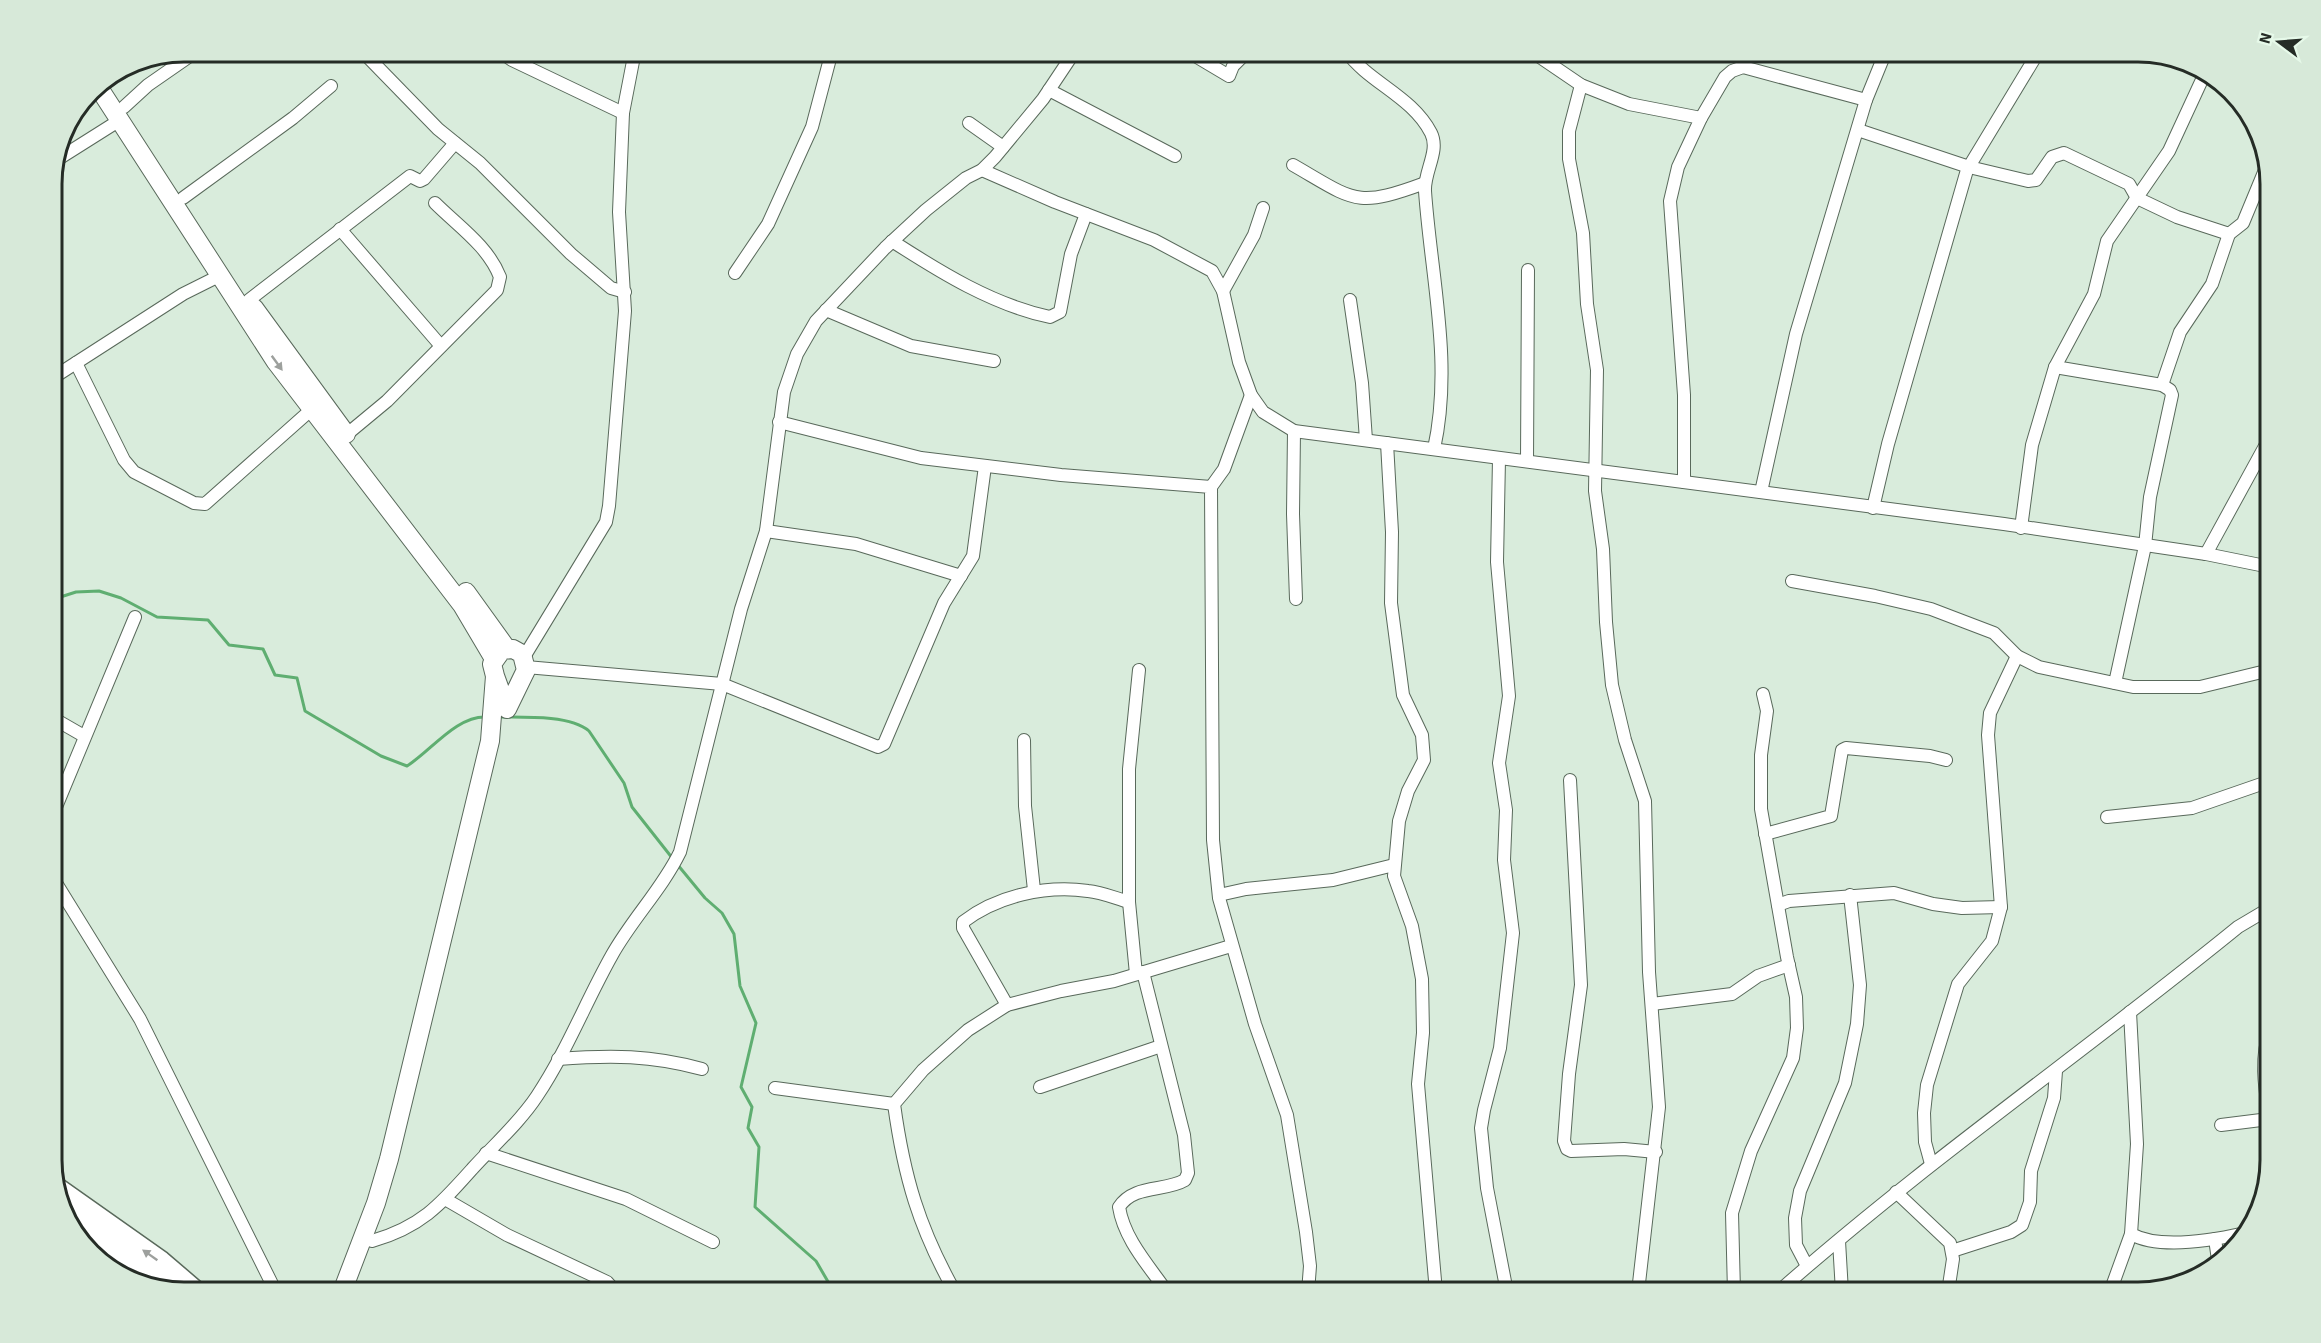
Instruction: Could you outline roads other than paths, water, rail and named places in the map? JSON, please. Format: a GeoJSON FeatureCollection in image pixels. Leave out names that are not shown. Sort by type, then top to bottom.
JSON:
{"type":"FeatureCollection","features":[{"type":"Feature","properties":{"kind":"highway"},"geometry":{"type":"LineString","coordinates":[[67,1197],[160,1262],[183,1282]]}},
{"type":"Feature","properties":{"kind":"highway"},"geometry":{"type":"LineString","coordinates":[[85,1231],[143,1274]]}},
{"type":"Feature","properties":{"kind":"street"},"geometry":{"type":"LineString","coordinates":[[66,153],[122,113],[148,84],[181,62]]}},
{"type":"Feature","properties":{"kind":"street"},"geometry":{"type":"LineString","coordinates":[[373,62],[438,129],[480,163],[571,254],[611,288],[625,292]]}},
{"type":"Feature","properties":{"kind":"street"},"geometry":{"type":"LineString","coordinates":[[516,62],[623,113]]}},
{"type":"Feature","properties":{"kind":"street"},"geometry":{"type":"LineString","coordinates":[[355,1282],[372,1241],[406,1132],[501,714],[509,661],[606,522],[625,292],[619,213],[623,113],[633,62]]}},
{"type":"Feature","properties":{"kind":"street"},"geometry":{"type":"LineString","coordinates":[[735,273],[768,224],[812,127],[829,62]]}},
{"type":"Feature","properties":{"kind":"street"},"geometry":{"type":"LineString","coordinates":[[372,1241],[423,1220],[445,1199],[537,1096],[612,954],[671,870],[680,852],[741,609],[766,531],[784,392],[797,354],[826,310],[892,241],[966,178],[982,170],[1049,90],[1068,62]]}},
{"type":"Feature","properties":{"kind":"street"},"geometry":{"type":"LineString","coordinates":[[1205,62],[1229,76],[1237,62]]}},
{"type":"Feature","properties":{"kind":"street"},"geometry":{"type":"LineString","coordinates":[[1356,62],[1406,102],[1431,134],[1434,147],[1425,183],[1437,320],[1443,347],[1441,418],[1434,449]]}},
{"type":"Feature","properties":{"kind":"street"},"geometry":{"type":"LineString","coordinates":[[1548,62],[1581,85],[1629,104],[1701,118]]}},
{"type":"Feature","properties":{"kind":"street"},"geometry":{"type":"LineString","coordinates":[[1761,492],[1796,334],[1866,100],[1882,62]]}},
{"type":"Feature","properties":{"kind":"street"},"geometry":{"type":"LineString","coordinates":[[1873,508],[1888,444],[1969,167],[2032,62]]}},
{"type":"Feature","properties":{"kind":"street"},"geometry":{"type":"LineString","coordinates":[[1684,482],[1684,395],[1670,201],[1678,167],[1701,118],[1725,77],[1732,71],[1743,68],[1866,100]]}},
{"type":"Feature","properties":{"kind":"street"},"geometry":{"type":"LineString","coordinates":[[2021,528],[2032,445],[2055,367],[2094,294],[2107,241],[2169,151],[2202,80]]}},
{"type":"Feature","properties":{"kind":"street"},"geometry":{"type":"LineString","coordinates":[[1581,85],[1569,131],[1569,159],[1583,233],[1587,304],[1597,370],[1595,491],[1604,549],[1604,599],[1612,685],[1625,740],[1645,801],[1652,1005],[1659,1107],[1656,1152],[1639,1282]]}},
{"type":"Feature","properties":{"kind":"street"},"geometry":{"type":"LineString","coordinates":[[183,198],[293,118],[331,86]]}},
{"type":"Feature","properties":{"kind":"street"},"geometry":{"type":"LineString","coordinates":[[110,87],[122,113],[219,276],[276,362],[462,605],[509,661],[722,684],[878,747],[884,744],[936,619],[973,556],[985,466]]}},
{"type":"Feature","properties":{"kind":"street"},"geometry":{"type":"LineString","coordinates":[[1049,90],[1175,156]]}},
{"type":"Feature","properties":{"kind":"street"},"geometry":{"type":"LineString","coordinates":[[103,92],[122,113],[183,198],[249,300],[509,661],[501,714],[389,1159],[376,1203],[346,1282]]}},
{"type":"Feature","properties":{"kind":"street"},"geometry":{"type":"LineString","coordinates":[[969,123],[1003,147]]}},
{"type":"Feature","properties":{"kind":"street"},"geometry":{"type":"LineString","coordinates":[[1858,130],[1969,167],[2028,181],[2036,180],[2052,157],[2064,153],[2129,184],[2137,198],[2177,217],[2229,234]]}},
{"type":"Feature","properties":{"kind":"street"},"geometry":{"type":"LineString","coordinates":[[249,300],[410,176],[420,181],[424,180],[455,143]]}},
{"type":"Feature","properties":{"kind":"street"},"geometry":{"type":"LineString","coordinates":[[1293,165],[1346,195],[1363,199],[1390,196],[1425,183]]}},
{"type":"Feature","properties":{"kind":"street"},"geometry":{"type":"LineString","coordinates":[[982,170],[1154,240],[1212,271],[1223,291],[1239,362],[1251,395],[1263,412],[1294,431],[2021,528],[2206,554],[2259,565]]}},
{"type":"Feature","properties":{"kind":"street"},"geometry":{"type":"LineString","coordinates":[[2162,385],[2181,332],[2212,284],[2229,234],[2242,223],[2259,184]]}},
{"type":"Feature","properties":{"kind":"street"},"geometry":{"type":"LineString","coordinates":[[346,435],[387,401],[492,298],[500,277],[474,239],[435,203]]}},
{"type":"Feature","properties":{"kind":"street"},"geometry":{"type":"LineString","coordinates":[[1223,291],[1254,235],[1263,208]]}},
{"type":"Feature","properties":{"kind":"street"},"geometry":{"type":"LineString","coordinates":[[892,241],[934,269],[969,286],[1050,317],[1060,312],[1071,254],[1086,214]]}},
{"type":"Feature","properties":{"kind":"street"},"geometry":{"type":"LineString","coordinates":[[340,229],[441,346]]}},
{"type":"Feature","properties":{"kind":"street"},"geometry":{"type":"LineString","coordinates":[[1527,461],[1528,270]]}},
{"type":"Feature","properties":{"kind":"street"},"geometry":{"type":"LineString","coordinates":[[62,372],[183,294],[219,276]]}},
{"type":"Feature","properties":{"kind":"street"},"geometry":{"type":"LineString","coordinates":[[1350,300],[1362,383],[1366,440]]}},
{"type":"Feature","properties":{"kind":"street"},"geometry":{"type":"LineString","coordinates":[[826,310],[911,346],[993,361]]}},
{"type":"Feature","properties":{"kind":"street"},"geometry":{"type":"LineString","coordinates":[[76,363],[124,460],[134,472],[194,503],[205,504],[312,409]]}},
{"type":"Feature","properties":{"kind":"street"},"geometry":{"type":"LineString","coordinates":[[2055,367],[2162,385],[2170,390],[2172,395],[2150,497],[2145,546],[2115,683]]}},
{"type":"Feature","properties":{"kind":"street"},"geometry":{"type":"LineString","coordinates":[[1251,395],[1224,469],[1211,487],[1213,840],[1219,895],[1231,946],[1287,1115],[1306,1232],[1310,1266],[1309,1282]]}},
{"type":"Feature","properties":{"kind":"street"},"geometry":{"type":"LineString","coordinates":[[779,422],[921,458],[1061,475],[1211,487]]}},
{"type":"Feature","properties":{"kind":"street"},"geometry":{"type":"LineString","coordinates":[[1294,431],[1293,514],[1296,599]]}},
{"type":"Feature","properties":{"kind":"street"},"geometry":{"type":"LineString","coordinates":[[1387,443],[1392,532],[1391,603],[1403,695],[1422,735],[1424,760],[1408,791],[1399,821],[1394,876],[1412,926],[1422,979],[1424,1033],[1418,1084],[1435,1282]]}},
{"type":"Feature","properties":{"kind":"street"},"geometry":{"type":"LineString","coordinates":[[2206,554],[2259,457]]}},
{"type":"Feature","properties":{"kind":"street"},"geometry":{"type":"LineString","coordinates":[[1499,459],[1497,562],[1509,696],[1499,764],[1506,810],[1504,860],[1513,933],[1500,1048],[1481,1128],[1487,1188],[1505,1282]]}},
{"type":"Feature","properties":{"kind":"street"},"geometry":{"type":"LineString","coordinates":[[766,531],[856,544],[962,576]]}},
{"type":"Feature","properties":{"kind":"street"},"geometry":{"type":"LineString","coordinates":[[1792,581],[1931,609],[1994,633],[2017,656],[2039,667],[2133,687],[2200,687],[2260,673]]}},
{"type":"Feature","properties":{"kind":"street"},"geometry":{"type":"LineString","coordinates":[[62,799],[84,736],[135,617]]}},
{"type":"Feature","properties":{"kind":"street"},"geometry":{"type":"LineString","coordinates":[[1931,1164],[1924,1132],[1927,1085],[1958,984],[1992,941],[2001,907],[1988,735],[1990,713],[2017,656]]}},
{"type":"Feature","properties":{"kind":"street"},"geometry":{"type":"LineString","coordinates":[[1139,670],[1129,770],[1129,902],[1139,973],[1184,1135],[1188,1173],[1185,1180],[1176,1186],[1147,1189],[1125,1199],[1119,1207],[1123,1224],[1160,1282]]}},
{"type":"Feature","properties":{"kind":"street"},"geometry":{"type":"LineString","coordinates":[[1734,1282],[1732,1213],[1751,1150],[1793,1058],[1797,1028],[1796,997],[1765,834],[1759,788],[1767,711],[1763,694]]}},
{"type":"Feature","properties":{"kind":"street"},"geometry":{"type":"LineString","coordinates":[[62,723],[84,736]]}},
{"type":"Feature","properties":{"kind":"street"},"geometry":{"type":"LineString","coordinates":[[1024,740],[1025,806],[1034,890]]}},
{"type":"Feature","properties":{"kind":"street"},"geometry":{"type":"LineString","coordinates":[[1765,834],[1831,816],[1842,750],[1846,748],[1930,756],[1946,760]]}},
{"type":"Feature","properties":{"kind":"street"},"geometry":{"type":"LineString","coordinates":[[1570,780],[1581,985],[1569,1074],[1564,1141],[1567,1149],[1571,1151],[1624,1149],[1656,1152]]}},
{"type":"Feature","properties":{"kind":"street"},"geometry":{"type":"LineString","coordinates":[[2107,818],[2192,808],[2260,785]]}},
{"type":"Feature","properties":{"kind":"street"},"geometry":{"type":"LineString","coordinates":[[1219,895],[1246,889],[1333,880],[1394,865]]}},
{"type":"Feature","properties":{"kind":"street"},"geometry":{"type":"LineString","coordinates":[[1007,1005],[963,928],[963,922],[994,905],[1034,890],[1088,891],[1129,902]]}},
{"type":"Feature","properties":{"kind":"street"},"geometry":{"type":"LineString","coordinates":[[1778,905],[1790,901],[1894,892],[1933,904],[1962,908],[2001,907]]}},
{"type":"Feature","properties":{"kind":"street"},"geometry":{"type":"LineString","coordinates":[[62,893],[140,1019],[271,1282]]}},
{"type":"Feature","properties":{"kind":"street"},"geometry":{"type":"LineString","coordinates":[[1807,1266],[1796,1245],[1795,1218],[1800,1191],[1845,1083],[1857,1024],[1860,985],[1850,895]]}},
{"type":"Feature","properties":{"kind":"street"},"geometry":{"type":"LineString","coordinates":[[1789,1282],[1931,1164],[2056,1071],[2238,927],[2260,914]]}},
{"type":"Feature","properties":{"kind":"street"},"geometry":{"type":"LineString","coordinates":[[894,1104],[923,1070],[968,1030],[1007,1005],[1139,973],[1231,946]]}},
{"type":"Feature","properties":{"kind":"street"},"geometry":{"type":"LineString","coordinates":[[1652,1005],[1732,994],[1758,976],[1789,965]]}},
{"type":"Feature","properties":{"kind":"street"},"geometry":{"type":"LineString","coordinates":[[2114,1282],[2131,1234],[2137,1144],[2130,1012]]}},
{"type":"Feature","properties":{"kind":"street"},"geometry":{"type":"LineString","coordinates":[[1040,1087],[1161,1046]]}},
{"type":"Feature","properties":{"kind":"street"},"geometry":{"type":"LineString","coordinates":[[558,1059],[646,1056],[702,1069]]}},
{"type":"Feature","properties":{"kind":"street"},"geometry":{"type":"LineString","coordinates":[[1952,1251],[2011,1232],[2022,1225],[2030,1202],[2031,1171],[2054,1098],[2056,1071]]}},
{"type":"Feature","properties":{"kind":"street"},"geometry":{"type":"LineString","coordinates":[[775,1088],[894,1104]]}},
{"type":"Feature","properties":{"kind":"street"},"geometry":{"type":"LineString","coordinates":[[894,1104],[908,1187],[939,1265],[949,1282]]}},
{"type":"Feature","properties":{"kind":"street"},"geometry":{"type":"LineString","coordinates":[[2221,1125],[2260,1122]]}},
{"type":"Feature","properties":{"kind":"street"},"geometry":{"type":"LineString","coordinates":[[486,1153],[626,1199],[713,1242]]}},
{"type":"Feature","properties":{"kind":"street"},"geometry":{"type":"LineString","coordinates":[[1896,1192],[1936,1227],[1950,1244],[1953,1259],[1950,1282]]}},
{"type":"Feature","properties":{"kind":"street"},"geometry":{"type":"LineString","coordinates":[[445,1199],[507,1235],[607,1282]]}},
{"type":"Feature","properties":{"kind":"street"},"geometry":{"type":"LineString","coordinates":[[2131,1234],[2163,1242],[2215,1239],[2233,1235]]}},
{"type":"Feature","properties":{"kind":"street"},"geometry":{"type":"LineString","coordinates":[[2215,1239],[2217,1252]]}},
{"type":"Feature","properties":{"kind":"street"},"geometry":{"type":"LineString","coordinates":[[1839,1240],[1841,1282]]}},
{"type":"Feature","properties":{"kind":"waterway"},"geometry":{"type":"LineString","coordinates":[[62,596],[76,592],[99,591],[121,598],[157,617],[208,620],[229,645],[263,649],[275,675],[297,678],[305,711],[381,756],[407,766],[454,728],[475,718],[486,717]]}},
{"type":"Feature","properties":{"kind":"waterway"},"geometry":{"type":"LineString","coordinates":[[498,717],[559,720],[571,722],[589,731],[624,783],[632,807],[673,859]]}},
{"type":"Feature","properties":{"kind":"waterway"},"geometry":{"type":"LineString","coordinates":[[677,864],[705,898],[722,913],[734,934],[740,986],[756,1023],[741,1087],[752,1107],[748,1128],[759,1147],[755,1207],[816,1261],[828,1282]]}}]}
